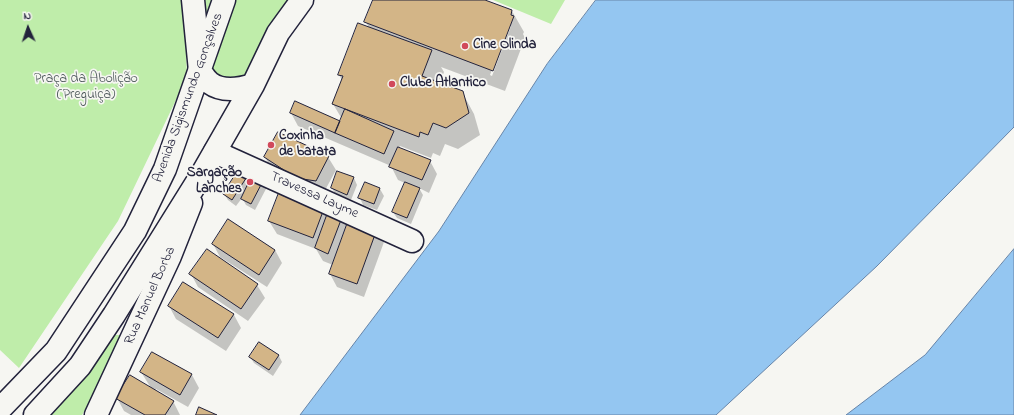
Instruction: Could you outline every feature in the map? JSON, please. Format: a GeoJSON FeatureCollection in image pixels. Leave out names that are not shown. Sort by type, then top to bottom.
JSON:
{"type":"FeatureCollection","features":[{"type":"Feature","properties":{"kind":"main road"},"geometry":{"type":"LineString","coordinates":[[193,0],[200,71],[210,83],[215,86],[227,89],[240,89],[253,85]]}},
{"type":"Feature","properties":{"kind":"main road","name":"Avenida Sigismundo Gonçalves"},"geometry":{"type":"LineString","coordinates":[[2,403],[56,351],[135,231],[166,169],[224,0]]}},
{"type":"Feature","properties":{"kind":"main road"},"geometry":{"type":"LineString","coordinates":[[35,415],[80,366],[114,315],[216,152],[253,85],[278,33],[302,0]]}},
{"type":"Feature","properties":{"kind":"main road","name":"Travessa Layme"},"geometry":{"type":"LineString","coordinates":[[216,152],[412,241]]}},
{"type":"Feature","properties":{"kind":"main road","name":"Rua Manuel Borba"},"geometry":{"type":"LineString","coordinates":[[96,415],[170,256],[202,174]]}},
{"type":"Feature","properties":{"kind":"green space","name":"Praça da Abolição (Preguiça)"},"geometry":{"type":"Polygon","coordinates":[[[0,0],[184,0],[187,77],[118,221],[19,368],[0,350],[0,0]]]}},
{"type":"Feature","properties":{"kind":"green space"},"geometry":{"type":"Polygon","coordinates":[[[197,0],[212,0],[212,3],[213,0],[306,0],[229,97],[197,68],[206,20],[197,0]]]}},
{"type":"Feature","properties":{"kind":"green space"},"geometry":{"type":"Polygon","coordinates":[[[493,0],[565,0],[551,24],[493,0]]]}},
{"type":"Feature","properties":{"kind":"green space"},"geometry":{"type":"Polygon","coordinates":[[[114,335],[121,335],[121,349],[82,415],[47,415],[114,335]]]}},
{"type":"Feature","properties":{"kind":"water"},"geometry":{"type":"Polygon","coordinates":[[[596,0],[1014,0],[1014,127],[877,266],[716,415],[300,415],[439,231],[547,64],[596,0]]]}},
{"type":"Feature","properties":{"kind":"water"},"geometry":{"type":"Polygon","coordinates":[[[1014,249],[1014,415],[846,415],[925,355],[1014,249]]]}},
{"type":"Feature","properties":{"kind":"building","name":"Cine Olinda"},"geometry":{"type":"Polygon","coordinates":[[[373,0],[485,0],[512,10],[511,15],[514,16],[493,71],[364,22],[373,0]]]}},
{"type":"Feature","properties":{"kind":"building","name":"Clube Atlantico"},"geometry":{"type":"Polygon","coordinates":[[[358,23],[432,50],[422,76],[463,91],[469,113],[446,128],[433,123],[428,135],[420,132],[419,137],[332,104],[343,76],[338,75],[358,23]]]}},
{"type":"Feature","properties":{"kind":"building"},"geometry":{"type":"Polygon","coordinates":[[[295,101],[340,121],[335,133],[290,113],[295,101]]]}},
{"type":"Feature","properties":{"kind":"building"},"geometry":{"type":"Polygon","coordinates":[[[345,109],[394,131],[384,154],[335,133],[345,109]]]}},
{"type":"Feature","properties":{"kind":"building"},"geometry":{"type":"Polygon","coordinates":[[[278,132],[329,156],[316,181],[296,178],[264,157],[278,132]]]}},
{"type":"Feature","properties":{"kind":"building"},"geometry":{"type":"Polygon","coordinates":[[[398,147],[431,160],[422,180],[389,167],[398,147]]]}},
{"type":"Feature","properties":{"kind":"building"},"geometry":{"type":"Polygon","coordinates":[[[241,166],[250,172],[232,200],[223,194],[241,166]]]}},
{"type":"Feature","properties":{"kind":"building"},"geometry":{"type":"Polygon","coordinates":[[[337,171],[354,177],[347,195],[331,188],[337,171]]]}},
{"type":"Feature","properties":{"kind":"building"},"geometry":{"type":"Polygon","coordinates":[[[253,174],[264,179],[251,204],[241,199],[253,174]]]}},
{"type":"Feature","properties":{"kind":"building"},"geometry":{"type":"Polygon","coordinates":[[[365,182],[380,188],[374,204],[358,198],[365,182]]]}},
{"type":"Feature","properties":{"kind":"building"},"geometry":{"type":"Polygon","coordinates":[[[405,182],[420,188],[407,218],[392,212],[405,182]]]}},
{"type":"Feature","properties":{"kind":"building"},"geometry":{"type":"Polygon","coordinates":[[[280,190],[325,206],[313,238],[268,221],[280,190]]]}},
{"type":"Feature","properties":{"kind":"building"},"geometry":{"type":"Polygon","coordinates":[[[330,207],[344,212],[328,254],[315,248],[330,207]]]}},
{"type":"Feature","properties":{"kind":"building"},"geometry":{"type":"Polygon","coordinates":[[[228,219],[275,250],[259,275],[212,244],[228,219]]]}},
{"type":"Feature","properties":{"kind":"building"},"geometry":{"type":"Polygon","coordinates":[[[349,219],[377,229],[357,284],[329,274],[349,219]]]}},
{"type":"Feature","properties":{"kind":"building"},"geometry":{"type":"Polygon","coordinates":[[[207,249],[258,284],[241,309],[189,274],[207,249]]]}},
{"type":"Feature","properties":{"kind":"building"},"geometry":{"type":"Polygon","coordinates":[[[183,282],[234,314],[218,338],[168,306],[183,282]]]}},
{"type":"Feature","properties":{"kind":"building"},"geometry":{"type":"Polygon","coordinates":[[[259,342],[279,355],[269,370],[249,357],[259,342]]]}},
{"type":"Feature","properties":{"kind":"building"},"geometry":{"type":"Polygon","coordinates":[[[152,352],[192,374],[180,395],[140,372],[152,352]]]}},
{"type":"Feature","properties":{"kind":"building"},"geometry":{"type":"Polygon","coordinates":[[[130,375],[174,401],[165,415],[145,415],[115,398],[130,375]]]}},
{"type":"Feature","properties":{"kind":"building"},"geometry":{"type":"Polygon","coordinates":[[[199,407],[217,415],[196,415],[199,407]]]}},
{"type":"Feature","properties":{"kind":"place","name":"Cine Olinda"},"geometry":{"type":"Point","coordinates":[465,46]}},
{"type":"Feature","properties":{"kind":"place","name":"Clube Atlantico"},"geometry":{"type":"Point","coordinates":[392,84]}},
{"type":"Feature","properties":{"kind":"place","name":"Coxinha de batata"},"geometry":{"type":"Point","coordinates":[271,145]}},
{"type":"Feature","properties":{"kind":"place","name":"Sargação Lanches"},"geometry":{"type":"Point","coordinates":[250,182]}}]}
